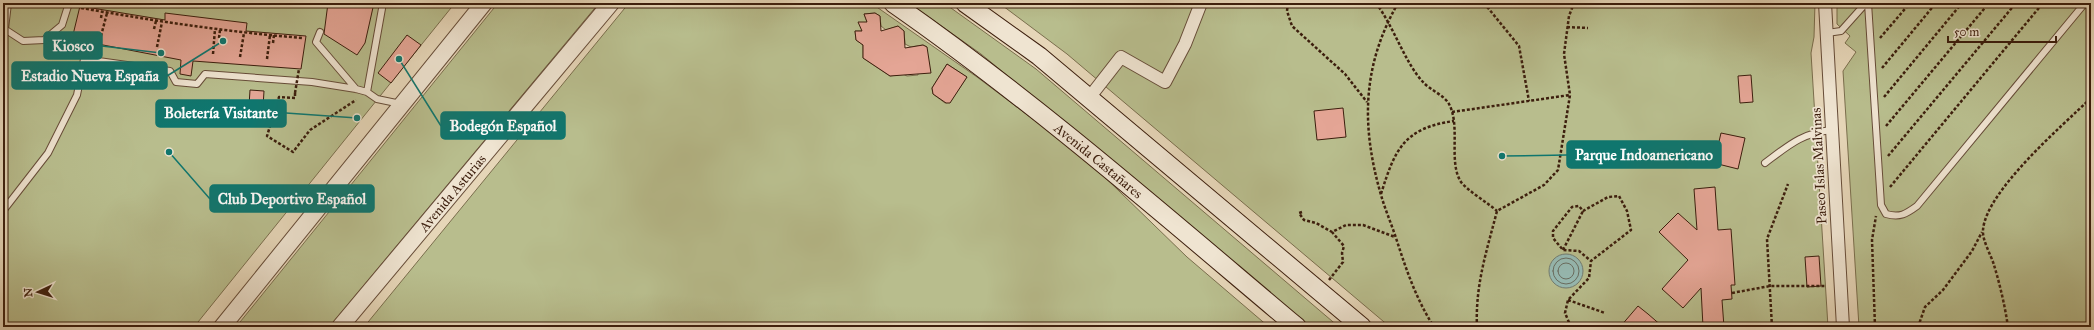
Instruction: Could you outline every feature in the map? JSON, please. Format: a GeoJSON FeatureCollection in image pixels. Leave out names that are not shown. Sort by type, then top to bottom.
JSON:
{"type":"FeatureCollection","features":[{"type":"Feature","properties":{"kind":"main road","name":"Avenida Castañares"},"geometry":{"type":"LineString","coordinates":[[893,3],[960,49],[1018,93],[1298,327]]}},
{"type":"Feature","properties":{"kind":"main road"},"geometry":{"type":"LineString","coordinates":[[965,3],[1039,56],[1320,290],[1362,327]]}},
{"type":"Feature","properties":{"kind":"street"},"geometry":{"type":"LineString","coordinates":[[222,327],[484,3]]}},
{"type":"Feature","properties":{"kind":"street","name":"Avenida Asturias"},"geometry":{"type":"LineString","coordinates":[[340,327],[611,3]]}},
{"type":"Feature","properties":{"kind":"street"},"geometry":{"type":"LineString","coordinates":[[1089,98],[1121,57],[1165,82],[1185,44],[1201,3]]}},
{"type":"Feature","properties":{"kind":"street","name":"Paseo Islas Malvinas"},"geometry":{"type":"LineString","coordinates":[[1825,3],[1843,327]]}},
{"type":"Feature","properties":{"kind":"lane"},"geometry":{"type":"LineString","coordinates":[[8,3],[4,28],[23,41],[44,40],[62,24],[69,3]]}},
{"type":"Feature","properties":{"kind":"lane"},"geometry":{"type":"LineString","coordinates":[[367,92],[383,3]]}},
{"type":"Feature","properties":{"kind":"lane"},"geometry":{"type":"LineString","coordinates":[[1827,33],[1841,31],[1867,3]]}},
{"type":"Feature","properties":{"kind":"lane"},"geometry":{"type":"LineString","coordinates":[[1867,3],[1881,205],[1886,214],[1895,217],[1906,214],[1917,206],[2085,3]]}},
{"type":"Feature","properties":{"kind":"lane"},"geometry":{"type":"LineString","coordinates":[[320,32],[316,42],[356,89]]}},
{"type":"Feature","properties":{"kind":"lane"},"geometry":{"type":"LineString","coordinates":[[3,212],[48,153],[77,95],[84,58],[170,71],[176,82],[197,84],[205,74],[312,82],[356,89],[367,92],[377,99],[401,104]]}},
{"type":"Feature","properties":{"kind":"lane"},"geometry":{"type":"LineString","coordinates":[[1765,163],[1805,135],[1832,130]]}},
{"type":"Feature","properties":{"kind":"path"},"geometry":{"type":"LineString","coordinates":[[1288,3],[1287,11],[1292,26],[1345,74],[1367,102]]}},
{"type":"Feature","properties":{"kind":"path"},"geometry":{"type":"LineString","coordinates":[[1376,3],[1388,19],[1412,67],[1423,82],[1449,103],[1454,121],[1457,171],[1462,182],[1497,211]]}},
{"type":"Feature","properties":{"kind":"path"},"geometry":{"type":"LineString","coordinates":[[1398,3],[1388,19],[1374,61],[1368,86],[1367,102],[1371,152],[1381,194],[1417,298],[1434,327]]}},
{"type":"Feature","properties":{"kind":"path"},"geometry":{"type":"LineString","coordinates":[[1484,3],[1519,46],[1530,101]]}},
{"type":"Feature","properties":{"kind":"path"},"geometry":{"type":"LineString","coordinates":[[1477,327],[1476,308],[1479,277],[1497,211],[1544,185],[1558,170],[1570,95],[1564,54],[1567,27],[1574,3]]}},
{"type":"Feature","properties":{"kind":"path"},"geometry":{"type":"LineString","coordinates":[[1878,33],[1878,40],[1910,3]]}},
{"type":"Feature","properties":{"kind":"path"},"geometry":{"type":"LineString","coordinates":[[1880,62],[1880,70],[1936,3]]}},
{"type":"Feature","properties":{"kind":"path"},"geometry":{"type":"LineString","coordinates":[[1882,92],[1882,99],[1962,3]]}},
{"type":"Feature","properties":{"kind":"path"},"geometry":{"type":"LineString","coordinates":[[1884,121],[1884,128],[1989,3]]}},
{"type":"Feature","properties":{"kind":"path"},"geometry":{"type":"LineString","coordinates":[[1886,150],[1886,158],[2016,3]]}},
{"type":"Feature","properties":{"kind":"path"},"geometry":{"type":"LineString","coordinates":[[1888,181],[1888,189],[2043,3]]}},
{"type":"Feature","properties":{"kind":"path"},"geometry":{"type":"LineString","coordinates":[[81,8],[220,30],[303,38]]}},
{"type":"Feature","properties":{"kind":"path"},"geometry":{"type":"LineString","coordinates":[[101,18],[102,12]]}},
{"type":"Feature","properties":{"kind":"path"},"geometry":{"type":"LineString","coordinates":[[101,36],[107,13]]}},
{"type":"Feature","properties":{"kind":"path"},"geometry":{"type":"LineString","coordinates":[[154,29],[156,21]]}},
{"type":"Feature","properties":{"kind":"path"},"geometry":{"type":"LineString","coordinates":[[157,47],[162,22]]}},
{"type":"Feature","properties":{"kind":"path"},"geometry":{"type":"LineString","coordinates":[[1567,27],[1588,28]]}},
{"type":"Feature","properties":{"kind":"path"},"geometry":{"type":"LineString","coordinates":[[212,54],[215,29]]}},
{"type":"Feature","properties":{"kind":"path"},"geometry":{"type":"LineString","coordinates":[[219,38],[220,30]]}},
{"type":"Feature","properties":{"kind":"path"},"geometry":{"type":"LineString","coordinates":[[240,57],[244,33]]}},
{"type":"Feature","properties":{"kind":"path"},"geometry":{"type":"LineString","coordinates":[[267,59],[270,35]]}},
{"type":"Feature","properties":{"kind":"path"},"geometry":{"type":"LineString","coordinates":[[273,43],[274,36]]}},
{"type":"Feature","properties":{"kind":"path"},"geometry":{"type":"LineString","coordinates":[[299,69],[295,98],[279,97],[267,136],[293,152],[310,130],[367,92]]}},
{"type":"Feature","properties":{"kind":"path"},"geometry":{"type":"LineString","coordinates":[[1452,112],[1570,95]]}},
{"type":"Feature","properties":{"kind":"path"},"geometry":{"type":"LineString","coordinates":[[1918,327],[1925,307],[1943,290],[1972,251],[1983,231],[1987,215],[1997,197],[2026,162],[2091,98]]}},
{"type":"Feature","properties":{"kind":"path"},"geometry":{"type":"LineString","coordinates":[[1381,194],[1388,173],[1408,137],[1433,124],[1454,121]]}},
{"type":"Feature","properties":{"kind":"path"},"geometry":{"type":"LineString","coordinates":[[1772,327],[1767,239],[1788,184]]}},
{"type":"Feature","properties":{"kind":"path"},"geometry":{"type":"LineString","coordinates":[[1564,250],[1583,212],[1608,197],[1619,196],[1627,211],[1631,230],[1591,261],[1589,278],[1568,300],[1566,313],[1571,327]]}},
{"type":"Feature","properties":{"kind":"path"},"geometry":{"type":"LineString","coordinates":[[1876,327],[1872,240],[1875,220],[1881,205]]}},
{"type":"Feature","properties":{"kind":"path"},"geometry":{"type":"LineString","coordinates":[[1583,212],[1579,206],[1572,207],[1552,231],[1553,238],[1564,250],[1579,251],[1591,261]]}},
{"type":"Feature","properties":{"kind":"path"},"geometry":{"type":"LineString","coordinates":[[1302,212],[1299,213],[1304,220],[1316,223],[1332,232],[1344,246],[1342,253],[1343,262],[1320,290]]}},
{"type":"Feature","properties":{"kind":"path"},"geometry":{"type":"LineString","coordinates":[[1332,232],[1346,225],[1363,226],[1396,237]]}},
{"type":"Feature","properties":{"kind":"path"},"geometry":{"type":"LineString","coordinates":[[1983,231],[2006,307],[2008,327]]}},
{"type":"Feature","properties":{"kind":"path"},"geometry":{"type":"LineString","coordinates":[[1732,293],[1770,286],[1825,286]]}},
{"type":"Feature","properties":{"kind":"path"},"geometry":{"type":"LineString","coordinates":[[1568,300],[1605,313]]}},
{"type":"Feature","properties":{"kind":"green space"},"geometry":{"type":"Polygon","coordinates":[[[3,3],[455,3],[194,327],[3,327],[3,3]]]}},
{"type":"Feature","properties":{"kind":"green space"},"geometry":{"type":"Polygon","coordinates":[[[498,3],[599,3],[329,327],[236,327],[498,3]]]}},
{"type":"Feature","properties":{"kind":"green space"},"geometry":{"type":"Polygon","coordinates":[[[629,3],[871,3],[977,77],[1086,159],[1187,257],[1269,327],[364,327],[629,3]],[[875,13],[864,14],[867,22],[862,31],[855,31],[856,40],[863,45],[863,58],[890,76],[903,74],[907,76],[918,75],[918,67],[927,47],[923,45],[911,47],[905,44],[904,31],[898,26],[886,30],[881,26],[880,16],[875,13]],[[947,64],[932,88],[933,94],[945,103],[950,102],[967,77],[947,64]]]}},
{"type":"Feature","properties":{"kind":"green space"},"geometry":{"type":"Polygon","coordinates":[[[909,3],[944,3],[1036,69],[1339,327],[1305,327],[981,54],[909,3]]]}},
{"type":"Feature","properties":{"kind":"green space"},"geometry":{"type":"Polygon","coordinates":[[[999,3],[1815,3],[1814,37],[1811,53],[1828,327],[1390,327],[1067,54],[999,3]]]}},
{"type":"Feature","properties":{"kind":"green space"},"geometry":{"type":"Polygon","coordinates":[[[1837,3],[2091,3],[2091,327],[1859,327],[1843,71],[1856,52],[1845,43],[1850,36],[1837,24],[1837,3]]]}},
{"type":"Feature","properties":{"kind":"water"},"geometry":{"type":"Polygon","coordinates":[[[1563,254],[1569,254],[1573,255],[1580,261],[1583,271],[1582,278],[1576,285],[1569,288],[1563,288],[1559,287],[1552,281],[1549,274],[1549,268],[1550,264],[1556,257],[1563,254]]]}},
{"type":"Feature","properties":{"kind":"building"},"geometry":{"type":"Polygon","coordinates":[[[328,3],[374,3],[365,43],[357,55],[324,34],[328,3]]]}},
{"type":"Feature","properties":{"kind":"building"},"geometry":{"type":"Polygon","coordinates":[[[80,6],[165,20],[165,13],[247,23],[246,31],[306,36],[301,69],[193,61],[191,76],[180,74],[181,60],[72,39],[80,6]]]}},
{"type":"Feature","properties":{"kind":"building"},"geometry":{"type":"Polygon","coordinates":[[[875,13],[880,16],[881,31],[898,26],[904,31],[905,48],[923,45],[927,47],[931,73],[890,76],[863,58],[863,45],[856,40],[855,31],[862,31],[858,22],[867,22],[864,14],[875,13]]]}},
{"type":"Feature","properties":{"kind":"building"},"geometry":{"type":"Polygon","coordinates":[[[407,35],[421,45],[391,83],[378,73],[407,35]]]}},
{"type":"Feature","properties":{"kind":"building"},"geometry":{"type":"Polygon","coordinates":[[[947,64],[967,77],[950,103],[946,103],[933,94],[932,88],[947,64]]]}},
{"type":"Feature","properties":{"kind":"building"},"geometry":{"type":"Polygon","coordinates":[[[1751,75],[1753,102],[1740,103],[1738,76],[1751,75]]]}},
{"type":"Feature","properties":{"kind":"building"},"geometry":{"type":"Polygon","coordinates":[[[250,90],[264,91],[263,107],[249,106],[250,90]]]}},
{"type":"Feature","properties":{"kind":"building"},"geometry":{"type":"Polygon","coordinates":[[[1343,108],[1346,137],[1317,140],[1314,111],[1343,108]]]}},
{"type":"Feature","properties":{"kind":"building"},"geometry":{"type":"Polygon","coordinates":[[[1721,133],[1745,138],[1738,169],[1714,163],[1721,133]]]}},
{"type":"Feature","properties":{"kind":"building"},"geometry":{"type":"Polygon","coordinates":[[[1715,187],[1718,230],[1731,229],[1735,285],[1731,285],[1732,299],[1722,300],[1724,327],[1703,327],[1701,288],[1683,308],[1662,289],[1688,260],[1659,232],[1678,213],[1697,230],[1694,189],[1715,187]]]}},
{"type":"Feature","properties":{"kind":"building"},"geometry":{"type":"Polygon","coordinates":[[[1819,256],[1821,286],[1807,287],[1805,257],[1819,256]]]}},
{"type":"Feature","properties":{"kind":"building"},"geometry":{"type":"Polygon","coordinates":[[[1638,306],[1648,314],[1663,327],[1620,327],[1638,306]]]}},
{"type":"Feature","properties":{"kind":"place","name":"Estadio Nueva España"},"geometry":{"type":"Point","coordinates":[223,41]}},
{"type":"Feature","properties":{"kind":"place","name":"Kiosco"},"geometry":{"type":"Point","coordinates":[161,53]}},
{"type":"Feature","properties":{"kind":"place","name":"Bodegón Español"},"geometry":{"type":"Point","coordinates":[399,59]}},
{"type":"Feature","properties":{"kind":"place","name":"Boletería Visitante"},"geometry":{"type":"Point","coordinates":[357,118]}},
{"type":"Feature","properties":{"kind":"place","name":"Club Deportivo Español"},"geometry":{"type":"Point","coordinates":[169,152]}},
{"type":"Feature","properties":{"kind":"place","name":"Parque Indoamericano"},"geometry":{"type":"Point","coordinates":[1502,156]}}]}
